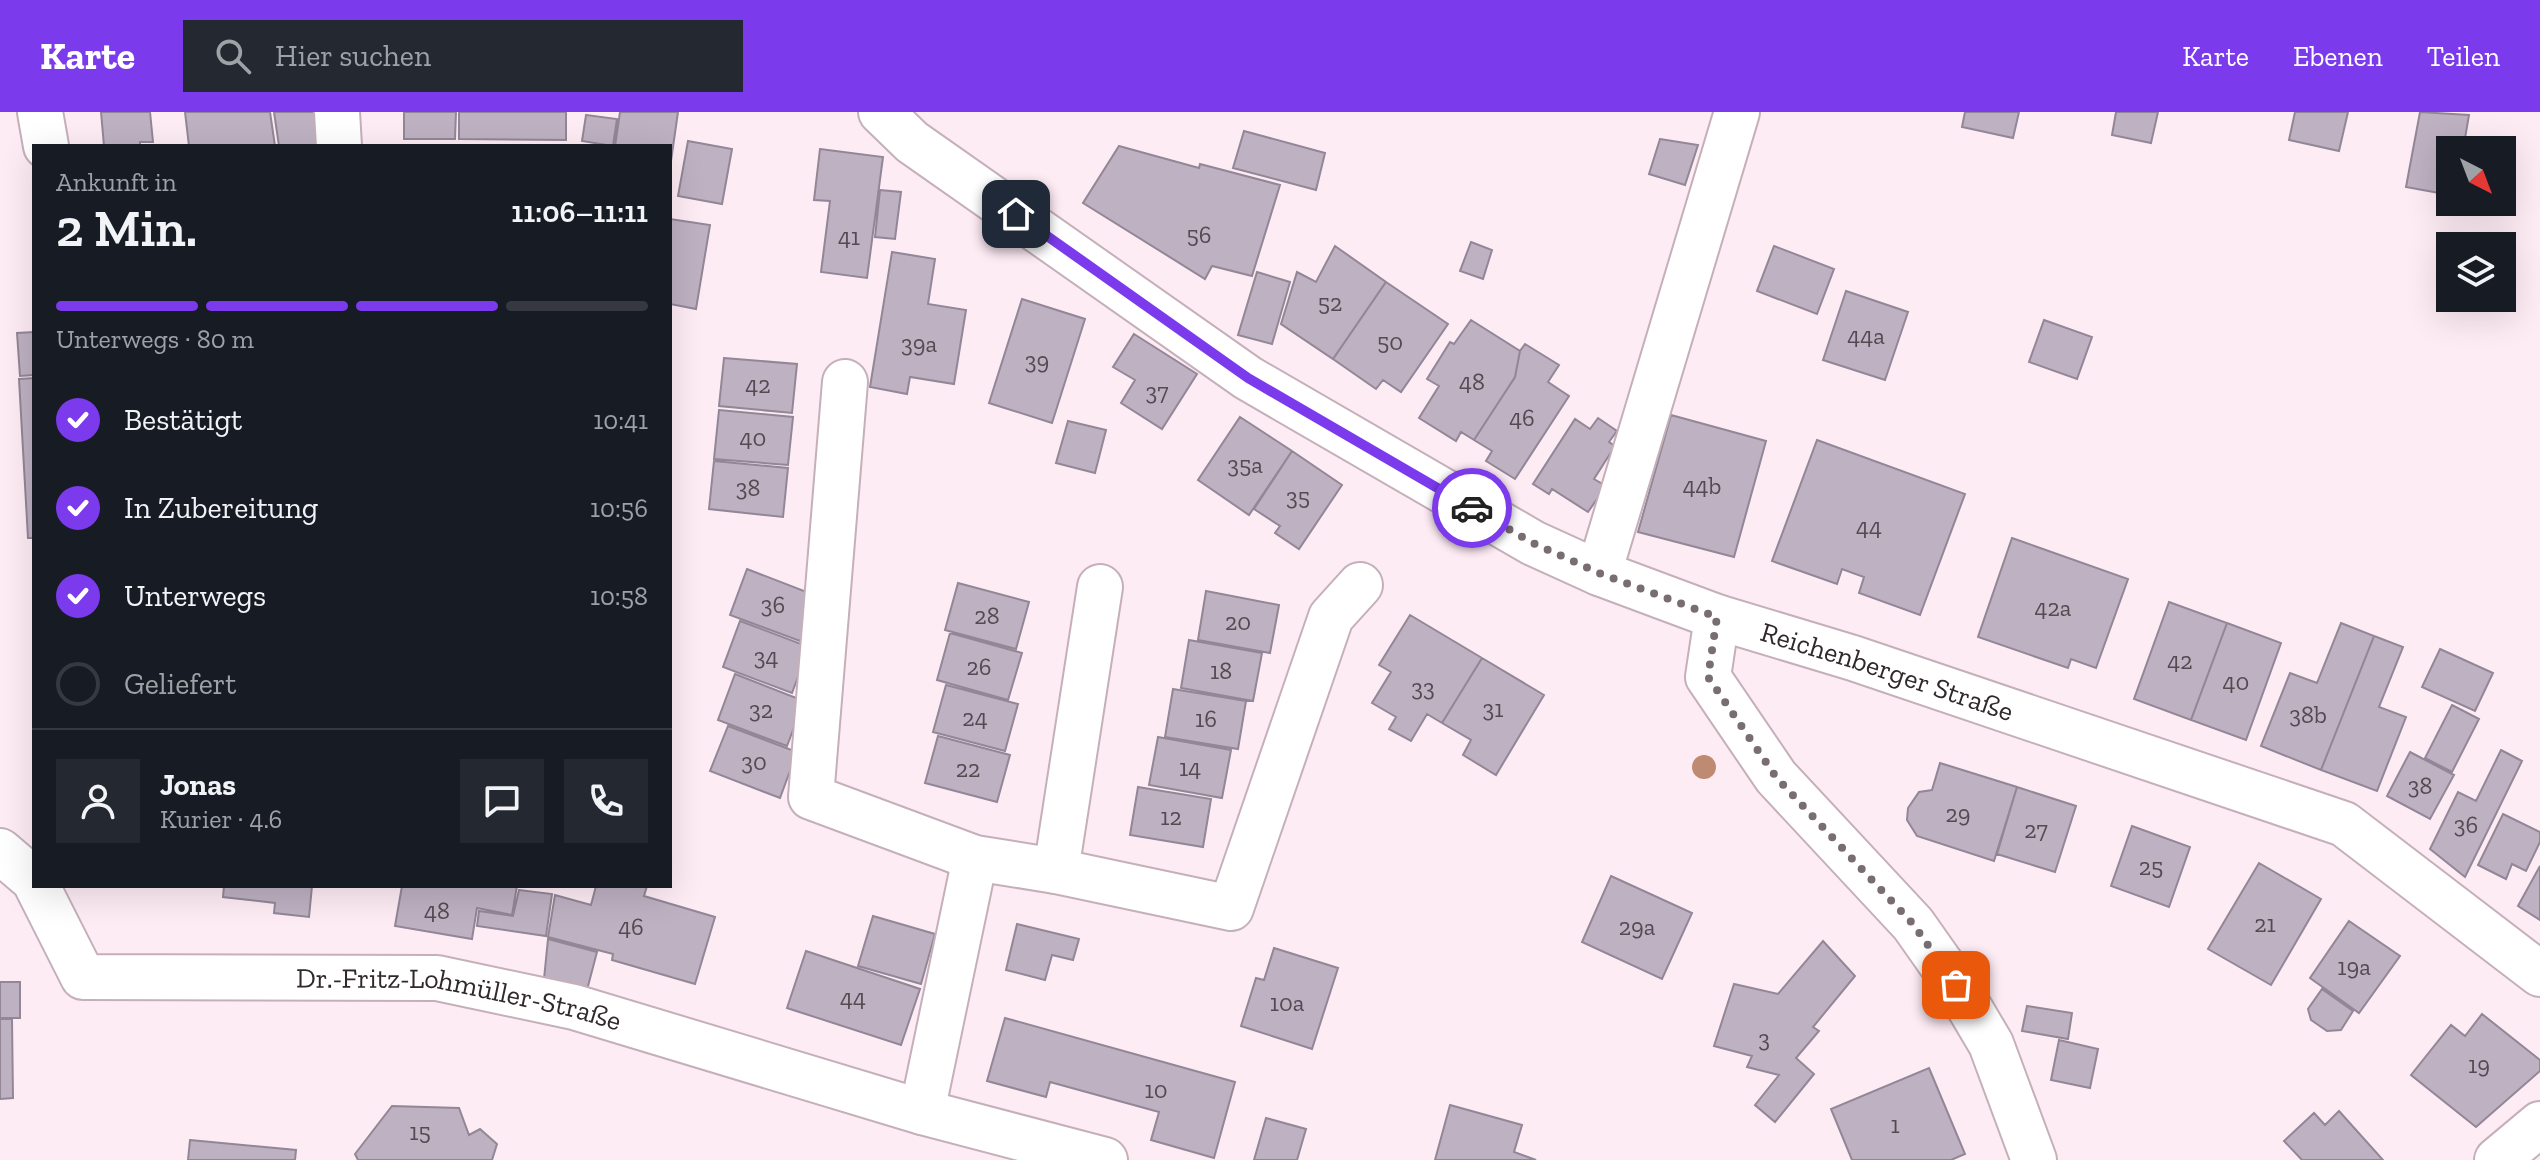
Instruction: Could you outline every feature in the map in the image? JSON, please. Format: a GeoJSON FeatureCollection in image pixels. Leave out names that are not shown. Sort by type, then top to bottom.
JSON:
{"type":"FeatureCollection","features":[{"type":"Feature","properties":{"kind":"street"},"geometry":{"type":"LineString","coordinates":[[40,112],[46,144]]}},
{"type":"Feature","properties":{"kind":"street"},"geometry":{"type":"LineString","coordinates":[[337,112],[339,144]]}},
{"type":"Feature","properties":{"kind":"street","name":"Reichenberger Straße"},"geometry":{"type":"LineString","coordinates":[[881,112],[912,142],[1248,378],[1533,543],[1599,573],[1717,617],[1853,658],[2344,824],[2540,974]]}},
{"type":"Feature","properties":{"kind":"street"},"geometry":{"type":"LineString","coordinates":[[1599,573],[1737,112]]}},
{"type":"Feature","properties":{"kind":"street"},"geometry":{"type":"LineString","coordinates":[[845,382],[811,797],[975,858],[1056,871],[1231,908],[1331,617],[1360,585]]}},
{"type":"Feature","properties":{"kind":"street"},"geometry":{"type":"LineString","coordinates":[[1056,871],[1100,587]]}},
{"type":"Feature","properties":{"kind":"street"},"geometry":{"type":"LineString","coordinates":[[1717,617],[1708,677],[1776,777],[1913,924],[1956,985],[1991,1044],[2034,1160]]}},
{"type":"Feature","properties":{"kind":"street"},"geometry":{"type":"LineString","coordinates":[[0,851],[32,878]]}},
{"type":"Feature","properties":{"kind":"street"},"geometry":{"type":"LineString","coordinates":[[922,1112],[975,858]]}},
{"type":"Feature","properties":{"kind":"street","name":"Dr.-Fritz-Lohmüller-Straße"},"geometry":{"type":"LineString","coordinates":[[38,888],[83,977],[437,978],[574,1007],[922,1112],[1105,1160]]}},
{"type":"Feature","properties":{"kind":"street"},"geometry":{"type":"LineString","coordinates":[[2497,1160],[2540,1124]]}},
{"type":"Feature","properties":{"kind":"building"},"geometry":{"type":"Polygon","coordinates":[[[101,112],[150,112],[153,142],[104,144],[101,112]]]}},
{"type":"Feature","properties":{"kind":"building"},"geometry":{"type":"Polygon","coordinates":[[[185,112],[270,112],[275,144],[189,144],[185,112]]]}},
{"type":"Feature","properties":{"kind":"building"},"geometry":{"type":"Polygon","coordinates":[[[274,112],[330,112],[334,144],[279,144],[274,112]]]}},
{"type":"Feature","properties":{"kind":"building"},"geometry":{"type":"Polygon","coordinates":[[[404,112],[456,112],[455,139],[404,139],[404,112]]]}},
{"type":"Feature","properties":{"kind":"building"},"geometry":{"type":"Polygon","coordinates":[[[459,112],[566,112],[566,140],[459,139],[459,112]]]}},
{"type":"Feature","properties":{"kind":"building"},"geometry":{"type":"Polygon","coordinates":[[[620,112],[678,112],[672,154],[672,144],[615,144],[620,112]]]}},
{"type":"Feature","properties":{"kind":"building"},"geometry":{"type":"Polygon","coordinates":[[[1965,112],[2019,112],[2013,138],[1962,127],[1965,112]]]}},
{"type":"Feature","properties":{"kind":"building"},"geometry":{"type":"Polygon","coordinates":[[[2116,112],[2158,112],[2151,143],[2112,135],[2116,112]]]}},
{"type":"Feature","properties":{"kind":"building"},"geometry":{"type":"Polygon","coordinates":[[[2295,112],[2348,112],[2339,151],[2289,140],[2295,112]]]}},
{"type":"Feature","properties":{"kind":"building"},"geometry":{"type":"Polygon","coordinates":[[[2420,112],[2469,115],[2465,136],[2436,136],[2436,192],[2406,187],[2420,112]]]}},
{"type":"Feature","properties":{"kind":"building"},"geometry":{"type":"Polygon","coordinates":[[[586,115],[617,119],[613,144],[582,141],[586,115]]]}},
{"type":"Feature","properties":{"kind":"building"},"geometry":{"type":"Polygon","coordinates":[[[1244,131],[1325,153],[1316,190],[1233,168],[1244,131]]]}},
{"type":"Feature","properties":{"kind":"building"},"geometry":{"type":"Polygon","coordinates":[[[1660,139],[1698,145],[1685,185],[1649,174],[1660,139]]]}},
{"type":"Feature","properties":{"kind":"building"},"geometry":{"type":"Polygon","coordinates":[[[688,141],[732,149],[722,204],[678,196],[688,141]]]}},
{"type":"Feature","properties":{"kind":"building"},"geometry":{"type":"Polygon","coordinates":[[[1119,146],[1199,168],[1200,164],[1280,185],[1252,276],[1212,266],[1205,279],[1083,203],[1119,146]]]}},
{"type":"Feature","properties":{"kind":"building"},"geometry":{"type":"Polygon","coordinates":[[[820,149],[883,157],[867,278],[821,272],[830,201],[814,200],[820,149]]]}},
{"type":"Feature","properties":{"kind":"building"},"geometry":{"type":"Polygon","coordinates":[[[880,190],[901,192],[895,239],[875,237],[880,190]]]}},
{"type":"Feature","properties":{"kind":"building"},"geometry":{"type":"Polygon","coordinates":[[[672,219],[710,225],[696,309],[672,304],[672,219]]]}},
{"type":"Feature","properties":{"kind":"building"},"geometry":{"type":"Polygon","coordinates":[[[1471,242],[1492,250],[1483,279],[1460,271],[1471,242]]]}},
{"type":"Feature","properties":{"kind":"building"},"geometry":{"type":"Polygon","coordinates":[[[1335,246],[1386,282],[1333,359],[1281,324],[1297,272],[1316,282],[1335,246]]]}},
{"type":"Feature","properties":{"kind":"building"},"geometry":{"type":"Polygon","coordinates":[[[1774,246],[1834,269],[1817,314],[1757,291],[1774,246]]]}},
{"type":"Feature","properties":{"kind":"building"},"geometry":{"type":"Polygon","coordinates":[[[892,252],[935,259],[928,304],[966,310],[954,384],[910,377],[907,394],[870,387],[892,252]]]}},
{"type":"Feature","properties":{"kind":"building"},"geometry":{"type":"Polygon","coordinates":[[[1257,272],[1290,282],[1272,344],[1238,335],[1257,272]]]}},
{"type":"Feature","properties":{"kind":"building"},"geometry":{"type":"Polygon","coordinates":[[[1386,282],[1448,324],[1401,392],[1383,380],[1376,389],[1333,359],[1386,282]]]}},
{"type":"Feature","properties":{"kind":"building"},"geometry":{"type":"Polygon","coordinates":[[[1846,291],[1908,312],[1885,380],[1823,360],[1846,291]]]}},
{"type":"Feature","properties":{"kind":"building"},"geometry":{"type":"Polygon","coordinates":[[[1022,299],[1085,319],[1052,423],[989,403],[1022,299]]]}},
{"type":"Feature","properties":{"kind":"building"},"geometry":{"type":"Polygon","coordinates":[[[1471,320],[1520,351],[1515,377],[1474,440],[1461,432],[1456,441],[1419,418],[1439,386],[1427,379],[1450,342],[1454,344],[1471,320]]]}},
{"type":"Feature","properties":{"kind":"building"},"geometry":{"type":"Polygon","coordinates":[[[2044,320],[2092,337],[2077,379],[2029,362],[2044,320]]]}},
{"type":"Feature","properties":{"kind":"building"},"geometry":{"type":"Polygon","coordinates":[[[32,332],[32,375],[20,376],[17,333],[32,332]]]}},
{"type":"Feature","properties":{"kind":"building"},"geometry":{"type":"Polygon","coordinates":[[[1134,334],[1197,374],[1162,429],[1121,403],[1135,380],[1113,367],[1134,334]]]}},
{"type":"Feature","properties":{"kind":"building"},"geometry":{"type":"Polygon","coordinates":[[[1525,344],[1559,365],[1548,382],[1569,396],[1515,479],[1486,461],[1492,451],[1474,440],[1515,377],[1520,351],[1525,344]]]}},
{"type":"Feature","properties":{"kind":"building"},"geometry":{"type":"Polygon","coordinates":[[[724,358],[797,364],[792,413],[719,406],[724,358]]]}},
{"type":"Feature","properties":{"kind":"building"},"geometry":{"type":"Polygon","coordinates":[[[32,378],[32,538],[28,538],[19,379],[32,378]]]}},
{"type":"Feature","properties":{"kind":"building"},"geometry":{"type":"Polygon","coordinates":[[[719,410],[793,417],[788,465],[714,459],[719,410]]]}},
{"type":"Feature","properties":{"kind":"building"},"geometry":{"type":"Polygon","coordinates":[[[1671,415],[1766,441],[1734,557],[1638,532],[1671,415]]]}},
{"type":"Feature","properties":{"kind":"building"},"geometry":{"type":"Polygon","coordinates":[[[1240,417],[1292,451],[1249,515],[1198,480],[1240,417]]]}},
{"type":"Feature","properties":{"kind":"building"},"geometry":{"type":"Polygon","coordinates":[[[1598,418],[1617,431],[1609,442],[1615,446],[1594,479],[1606,486],[1588,512],[1552,489],[1549,494],[1533,484],[1575,419],[1590,429],[1598,418]]]}},
{"type":"Feature","properties":{"kind":"building"},"geometry":{"type":"Polygon","coordinates":[[[1068,421],[1106,430],[1095,473],[1056,463],[1068,421]]]}},
{"type":"Feature","properties":{"kind":"building"},"geometry":{"type":"Polygon","coordinates":[[[1817,440],[1965,494],[1920,615],[1859,593],[1864,577],[1842,569],[1837,584],[1772,561],[1817,440]]]}},
{"type":"Feature","properties":{"kind":"building"},"geometry":{"type":"Polygon","coordinates":[[[1292,451],[1342,485],[1299,549],[1275,533],[1280,526],[1254,509],[1292,451]]]}},
{"type":"Feature","properties":{"kind":"building"},"geometry":{"type":"Polygon","coordinates":[[[714,461],[788,468],[783,517],[709,509],[714,461]]]}},
{"type":"Feature","properties":{"kind":"building"},"geometry":{"type":"Polygon","coordinates":[[[2012,538],[2128,579],[2096,668],[2071,659],[2068,668],[1978,637],[2012,538]]]}},
{"type":"Feature","properties":{"kind":"building"},"geometry":{"type":"Polygon","coordinates":[[[747,569],[817,596],[800,641],[730,615],[747,569]]]}},
{"type":"Feature","properties":{"kind":"building"},"geometry":{"type":"Polygon","coordinates":[[[958,583],[1029,602],[1016,649],[945,630],[958,583]]]}},
{"type":"Feature","properties":{"kind":"building"},"geometry":{"type":"Polygon","coordinates":[[[1206,591],[1279,605],[1270,653],[1198,640],[1206,591]]]}},
{"type":"Feature","properties":{"kind":"building"},"geometry":{"type":"Polygon","coordinates":[[[2169,602],[2227,623],[2191,720],[2134,699],[2169,602]]]}},
{"type":"Feature","properties":{"kind":"building"},"geometry":{"type":"Polygon","coordinates":[[[1410,615],[1482,658],[1442,723],[1427,714],[1411,741],[1389,729],[1396,717],[1372,703],[1391,672],[1379,665],[1410,615]]]}},
{"type":"Feature","properties":{"kind":"building"},"geometry":{"type":"Polygon","coordinates":[[[740,621],[809,647],[792,693],[723,667],[740,621]]]}},
{"type":"Feature","properties":{"kind":"building"},"geometry":{"type":"Polygon","coordinates":[[[2227,623],[2281,643],[2246,740],[2191,720],[2227,623]]]}},
{"type":"Feature","properties":{"kind":"building"},"geometry":{"type":"Polygon","coordinates":[[[2341,623],[2374,636],[2321,770],[2261,746],[2290,673],[2317,683],[2341,623]]]}},
{"type":"Feature","properties":{"kind":"building"},"geometry":{"type":"Polygon","coordinates":[[[950,633],[1022,653],[1008,700],[937,680],[950,633]]]}},
{"type":"Feature","properties":{"kind":"building"},"geometry":{"type":"Polygon","coordinates":[[[2374,636],[2403,647],[2379,707],[2406,717],[2377,791],[2321,770],[2374,636]]]}},
{"type":"Feature","properties":{"kind":"building"},"geometry":{"type":"Polygon","coordinates":[[[1189,640],[1262,653],[1253,701],[1181,688],[1189,640]]]}},
{"type":"Feature","properties":{"kind":"building"},"geometry":{"type":"Polygon","coordinates":[[[2440,649],[2493,673],[2475,711],[2422,687],[2440,649]]]}},
{"type":"Feature","properties":{"kind":"building"},"geometry":{"type":"Polygon","coordinates":[[[1482,658],[1544,695],[1496,775],[1463,755],[1471,740],[1442,723],[1482,658]]]}},
{"type":"Feature","properties":{"kind":"building"},"geometry":{"type":"Polygon","coordinates":[[[735,674],[804,701],[787,746],[718,720],[735,674]]]}},
{"type":"Feature","properties":{"kind":"building"},"geometry":{"type":"Polygon","coordinates":[[[946,685],[1018,704],[1005,751],[933,732],[946,685]]]}},
{"type":"Feature","properties":{"kind":"building"},"geometry":{"type":"Polygon","coordinates":[[[1173,689],[1246,701],[1238,749],[1165,737],[1173,689]]]}},
{"type":"Feature","properties":{"kind":"building"},"geometry":{"type":"Polygon","coordinates":[[[2452,705],[2479,719],[2452,772],[2425,758],[2452,705]]]}},
{"type":"Feature","properties":{"kind":"building"},"geometry":{"type":"Polygon","coordinates":[[[728,726],[797,752],[780,798],[710,771],[728,726]]]}},
{"type":"Feature","properties":{"kind":"building"},"geometry":{"type":"Polygon","coordinates":[[[938,736],[1010,755],[997,802],[925,783],[938,736]]]}},
{"type":"Feature","properties":{"kind":"building"},"geometry":{"type":"Polygon","coordinates":[[[1158,737],[1231,750],[1222,798],[1149,785],[1158,737]]]}},
{"type":"Feature","properties":{"kind":"building"},"geometry":{"type":"Polygon","coordinates":[[[2501,750],[2522,761],[2465,877],[2430,849],[2458,792],[2476,801],[2501,750]]]}},
{"type":"Feature","properties":{"kind":"building"},"geometry":{"type":"Polygon","coordinates":[[[2410,752],[2454,775],[2430,819],[2387,796],[2410,752]]]}},
{"type":"Feature","properties":{"kind":"building"},"geometry":{"type":"Polygon","coordinates":[[[1940,763],[2017,787],[1994,861],[1917,836],[1907,820],[1908,808],[1919,792],[1932,790],[1940,763]]]}},
{"type":"Feature","properties":{"kind":"building"},"geometry":{"type":"Polygon","coordinates":[[[1138,787],[1211,799],[1203,847],[1130,835],[1138,787]]]}},
{"type":"Feature","properties":{"kind":"building"},"geometry":{"type":"Polygon","coordinates":[[[2017,787],[2076,806],[2055,872],[1997,854],[2017,787]]]}},
{"type":"Feature","properties":{"kind":"building"},"geometry":{"type":"Polygon","coordinates":[[[2503,814],[2540,832],[2540,842],[2526,871],[2512,864],[2506,879],[2478,865],[2503,814]]]}},
{"type":"Feature","properties":{"kind":"building"},"geometry":{"type":"Polygon","coordinates":[[[2132,826],[2190,847],[2169,907],[2111,886],[2132,826]]]}},
{"type":"Feature","properties":{"kind":"building"},"geometry":{"type":"Polygon","coordinates":[[[2259,863],[2321,899],[2271,985],[2208,949],[2259,863]]]}},
{"type":"Feature","properties":{"kind":"building"},"geometry":{"type":"Polygon","coordinates":[[[2540,866],[2540,920],[2518,906],[2540,866]]]}},
{"type":"Feature","properties":{"kind":"building"},"geometry":{"type":"Polygon","coordinates":[[[1611,876],[1692,913],[1662,979],[1582,942],[1611,876]]]}},
{"type":"Feature","properties":{"kind":"building"},"geometry":{"type":"Polygon","coordinates":[[[224,888],[312,888],[309,917],[274,913],[275,903],[223,897],[224,888]]]}},
{"type":"Feature","properties":{"kind":"building"},"geometry":{"type":"Polygon","coordinates":[[[402,888],[517,888],[512,915],[477,908],[472,939],[395,926],[402,888]]]}},
{"type":"Feature","properties":{"kind":"building"},"geometry":{"type":"Polygon","coordinates":[[[595,888],[646,888],[644,896],[715,917],[695,984],[612,960],[613,954],[548,937],[555,895],[591,905],[595,888]]]}},
{"type":"Feature","properties":{"kind":"building"},"geometry":{"type":"Polygon","coordinates":[[[519,890],[552,894],[546,936],[477,926],[479,911],[513,916],[519,890]]]}},
{"type":"Feature","properties":{"kind":"building"},"geometry":{"type":"Polygon","coordinates":[[[873,916],[935,934],[921,984],[858,966],[873,916]]]}},
{"type":"Feature","properties":{"kind":"building"},"geometry":{"type":"Polygon","coordinates":[[[2349,921],[2400,956],[2359,1013],[2310,978],[2349,921]]]}},
{"type":"Feature","properties":{"kind":"building"},"geometry":{"type":"Polygon","coordinates":[[[1017,924],[1079,939],[1073,960],[1052,955],[1045,980],[1006,970],[1017,924]]]}},
{"type":"Feature","properties":{"kind":"building"},"geometry":{"type":"Polygon","coordinates":[[[548,939],[597,952],[587,990],[544,979],[548,939]]]}},
{"type":"Feature","properties":{"kind":"building"},"geometry":{"type":"Polygon","coordinates":[[[1823,941],[1855,976],[1813,1027],[1819,1031],[1796,1058],[1814,1074],[1775,1122],[1755,1105],[1779,1075],[1747,1067],[1752,1056],[1714,1046],[1734,984],[1778,994],[1823,941]]]}},
{"type":"Feature","properties":{"kind":"building"},"geometry":{"type":"Polygon","coordinates":[[[1274,948],[1338,968],[1312,1049],[1241,1026],[1256,978],[1264,980],[1274,948]]]}},
{"type":"Feature","properties":{"kind":"building"},"geometry":{"type":"Polygon","coordinates":[[[806,951],[920,989],[901,1045],[787,1008],[806,951]]]}},
{"type":"Feature","properties":{"kind":"building"},"geometry":{"type":"Polygon","coordinates":[[[0,982],[20,982],[20,1018],[0,1018],[0,982]]]}},
{"type":"Feature","properties":{"kind":"building"},"geometry":{"type":"Polygon","coordinates":[[[2322,989],[2353,1011],[2341,1030],[2327,1031],[2311,1020],[2308,1009],[2322,989]]]}},
{"type":"Feature","properties":{"kind":"building"},"geometry":{"type":"Polygon","coordinates":[[[2027,1006],[2072,1013],[2068,1039],[2022,1031],[2027,1006]]]}},
{"type":"Feature","properties":{"kind":"building"},"geometry":{"type":"Polygon","coordinates":[[[2482,1014],[2540,1060],[2540,1071],[2476,1127],[2411,1075],[2451,1025],[2465,1036],[2482,1014]]]}},
{"type":"Feature","properties":{"kind":"building"},"geometry":{"type":"Polygon","coordinates":[[[1005,1018],[1235,1082],[1214,1158],[1151,1140],[1159,1112],[1050,1082],[1046,1097],[987,1081],[1005,1018]]]}},
{"type":"Feature","properties":{"kind":"building"},"geometry":{"type":"Polygon","coordinates":[[[0,1019],[12,1019],[13,1098],[0,1099],[0,1019]]]}},
{"type":"Feature","properties":{"kind":"building"},"geometry":{"type":"Polygon","coordinates":[[[2059,1040],[2098,1049],[2090,1088],[2051,1080],[2059,1040]]]}},
{"type":"Feature","properties":{"kind":"building"},"geometry":{"type":"Polygon","coordinates":[[[1929,1068],[1965,1154],[1951,1160],[1852,1160],[1831,1109],[1929,1068]]]}},
{"type":"Feature","properties":{"kind":"building"},"geometry":{"type":"Polygon","coordinates":[[[1450,1105],[1522,1125],[1514,1152],[1536,1160],[1435,1160],[1450,1105]]]}},
{"type":"Feature","properties":{"kind":"building"},"geometry":{"type":"Polygon","coordinates":[[[392,1106],[459,1108],[469,1135],[480,1129],[497,1144],[492,1160],[358,1160],[355,1154],[392,1106]]]}},
{"type":"Feature","properties":{"kind":"building"},"geometry":{"type":"Polygon","coordinates":[[[2339,1111],[2383,1160],[2302,1160],[2284,1141],[2314,1113],[2325,1125],[2339,1111]]]}},
{"type":"Feature","properties":{"kind":"building"},"geometry":{"type":"Polygon","coordinates":[[[1266,1118],[1306,1129],[1297,1160],[1254,1160],[1266,1118]]]}},
{"type":"Feature","properties":{"kind":"building"},"geometry":{"type":"Polygon","coordinates":[[[190,1140],[296,1150],[295,1160],[188,1160],[190,1140]]]}},
{"type":"Feature","properties":{"kind":"way so far"},"geometry":{"type":"LineString","coordinates":[[1472,508],[1533,543],[1599,573],[1717,617],[1708,677],[1776,777],[1913,924],[1956,985]]}},
{"type":"Feature","properties":{"kind":"route"},"geometry":{"type":"LineString","coordinates":[[1016,214],[1248,378],[1472,508]]}}]}
